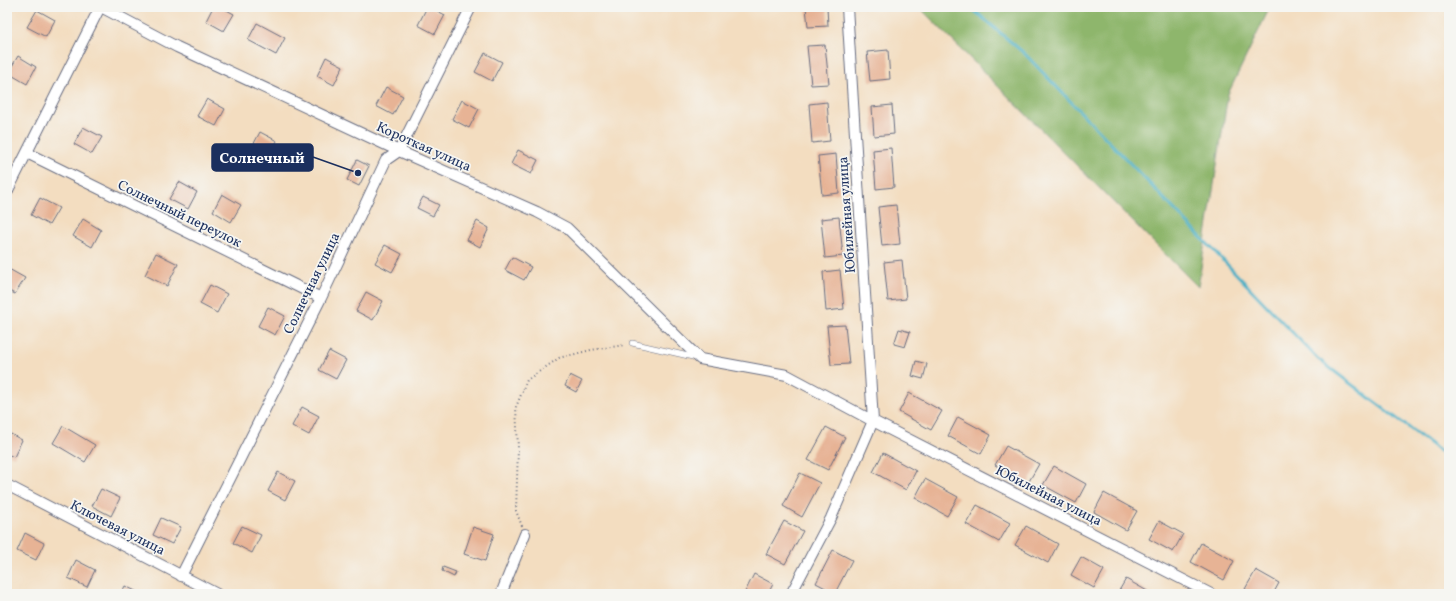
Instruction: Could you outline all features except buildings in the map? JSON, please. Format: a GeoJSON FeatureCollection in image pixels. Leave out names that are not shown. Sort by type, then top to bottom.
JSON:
{"type":"FeatureCollection","features":[{"type":"Feature","properties":{"kind":"street","name":"Короткая улица"},"geometry":{"type":"LineString","coordinates":[[101,7],[177,47],[399,151],[537,212],[567,228],[700,359]]}},
{"type":"Feature","properties":{"kind":"street"},"geometry":{"type":"LineString","coordinates":[[7,192],[101,7]]}},
{"type":"Feature","properties":{"kind":"street","name":"Солнечная улица"},"geometry":{"type":"LineString","coordinates":[[181,576],[321,298],[386,160],[399,151],[471,7]]}},
{"type":"Feature","properties":{"kind":"street","name":"Юбилейная улица"},"geometry":{"type":"LineString","coordinates":[[791,594],[831,518],[873,421],[847,7]]}},
{"type":"Feature","properties":{"kind":"street","name":"Солнечный переулок"},"geometry":{"type":"LineString","coordinates":[[26,153],[321,298]]}},
{"type":"Feature","properties":{"kind":"street","name":"Юбилейная улица"},"geometry":{"type":"LineString","coordinates":[[700,359],[787,375],[873,421],[1211,594]]}},
{"type":"Feature","properties":{"kind":"street","name":"Ключевая улица"},"geometry":{"type":"LineString","coordinates":[[7,485],[217,594]]}},
{"type":"Feature","properties":{"kind":"street"},"geometry":{"type":"LineString","coordinates":[[501,594],[525,534]]}},
{"type":"Feature","properties":{"kind":"lane"},"geometry":{"type":"LineString","coordinates":[[632,343],[700,359]]}},
{"type":"Feature","properties":{"kind":"path"},"geometry":{"type":"LineString","coordinates":[[525,534],[516,510],[518,448],[516,407],[527,380],[559,358],[591,350],[632,343]]}},
{"type":"Feature","properties":{"kind":"green space"},"geometry":{"type":"Polygon","coordinates":[[[919,7],[1270,7],[1228,94],[1198,287],[919,7]]]}},
{"type":"Feature","properties":{"kind":"waterway"},"geometry":{"type":"LineString","coordinates":[[970,7],[1025,54],[1318,359],[1449,458]]}},
{"type":"Feature","properties":{"kind":"place","name":"Солнечный"},"geometry":{"type":"Point","coordinates":[358,173]}}]}
